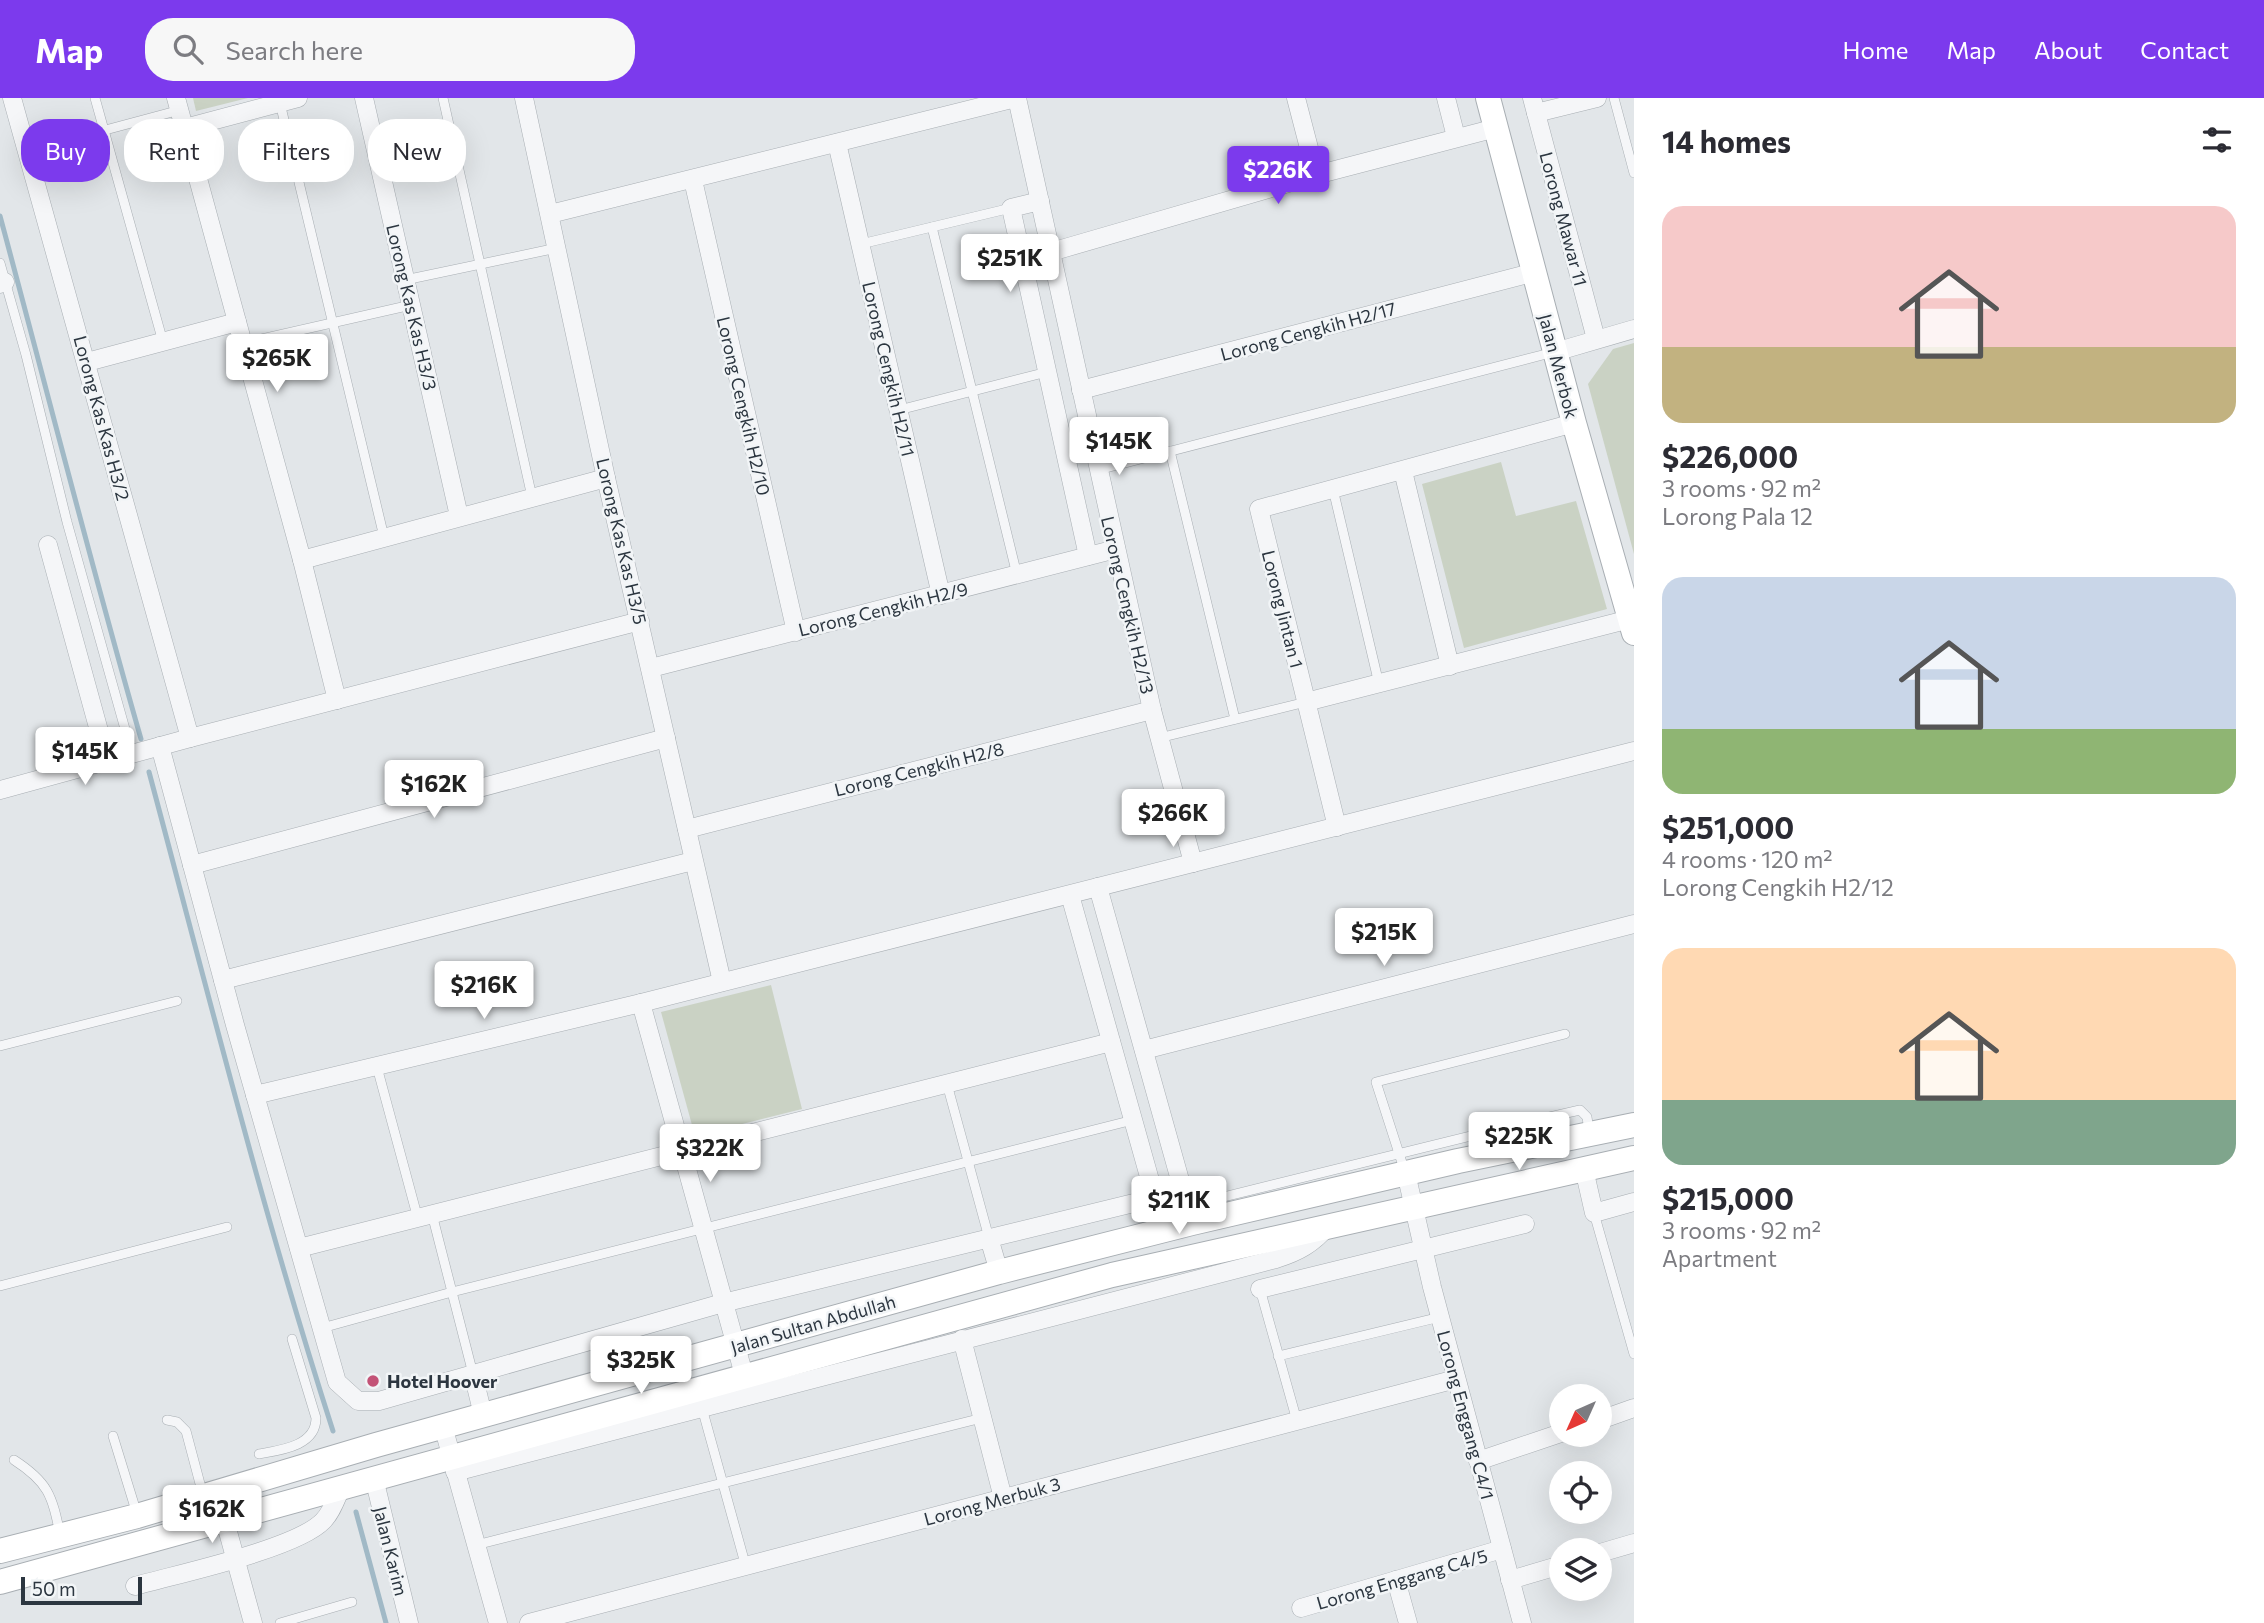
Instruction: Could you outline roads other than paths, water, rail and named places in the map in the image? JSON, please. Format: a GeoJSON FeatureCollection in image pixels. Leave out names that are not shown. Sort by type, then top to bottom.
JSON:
{"type":"FeatureCollection","features":[{"type":"Feature","properties":{"kind":"main road","name":"Jalan Merbok"},"geometry":{"type":"LineString","coordinates":[[1488,98],[1574,423],[1632,626]]}},
{"type":"Feature","properties":{"kind":"main road","name":"Jalan Sultan Abdullah"},"geometry":{"type":"LineString","coordinates":[[0,1550],[203,1497],[268,1465],[443,1426],[999,1272],[1187,1207],[1403,1163],[1589,1135],[1634,1125]]}},
{"type":"Feature","properties":{"kind":"main road","name":"Jalan Sultan Abdullah"},"geometry":{"type":"LineString","coordinates":[[0,1582],[373,1478],[453,1464],[744,1375],[1112,1275],[1634,1158]]}},
{"type":"Feature","properties":{"kind":"main road"},"geometry":{"type":"LineString","coordinates":[[174,1505],[209,1508],[225,1521],[237,1501],[268,1465]]}},
{"type":"Feature","properties":{"kind":"street","name":"Lorong Kas Kas H3/2"},"geometry":{"type":"LineString","coordinates":[[12,98],[21,130]]}},
{"type":"Feature","properties":{"kind":"street"},"geometry":{"type":"LineString","coordinates":[[298,98],[281,103],[181,112],[337,700]]}},
{"type":"Feature","properties":{"kind":"street","name":"Lorong Kas Kas H3/3"},"geometry":{"type":"LineString","coordinates":[[364,98],[459,516]]}},
{"type":"Feature","properties":{"kind":"street","name":"Lorong Kas Kas H3/5"},"geometry":{"type":"LineString","coordinates":[[524,98],[606,478],[722,982]]}},
{"type":"Feature","properties":{"kind":"street"},"geometry":{"type":"LineString","coordinates":[[550,214],[1017,98]]}},
{"type":"Feature","properties":{"kind":"street","name":"Lorong Cengkih H2/13"},"geometry":{"type":"LineString","coordinates":[[1017,98],[1152,710],[1193,863]]}},
{"type":"Feature","properties":{"kind":"street"},"geometry":{"type":"LineString","coordinates":[[1296,98],[1316,175]]}},
{"type":"Feature","properties":{"kind":"street"},"geometry":{"type":"LineString","coordinates":[[1446,98],[1457,138]]}},
{"type":"Feature","properties":{"kind":"street"},"geometry":{"type":"LineString","coordinates":[[1534,105],[1597,98]]}},
{"type":"Feature","properties":{"kind":"street","name":"Lorong Mawar 11"},"geometry":{"type":"LineString","coordinates":[[1534,105],[1595,339]]}},
{"type":"Feature","properties":{"kind":"street"},"geometry":{"type":"LineString","coordinates":[[1051,252],[1316,175],[1496,128]]}},
{"type":"Feature","properties":{"kind":"street","name":"Lorong Cengkih H2/11"},"geometry":{"type":"LineString","coordinates":[[837,143],[941,595]]}},
{"type":"Feature","properties":{"kind":"street","name":"Lorong Cengkih H2/10"},"geometry":{"type":"LineString","coordinates":[[693,180],[796,632]]}},
{"type":"Feature","properties":{"kind":"street","name":"Lorong Kas Kas H3/2"},"geometry":{"type":"LineString","coordinates":[[36,182],[190,738]]}},
{"type":"Feature","properties":{"kind":"street"},"geometry":{"type":"LineString","coordinates":[[1040,201],[1010,208],[1088,556]]}},
{"type":"Feature","properties":{"kind":"street","name":"Lorong Cengkih H2/17"},"geometry":{"type":"LineString","coordinates":[[1080,390],[1535,272]]}},
{"type":"Feature","properties":{"kind":"street"},"geometry":{"type":"LineString","coordinates":[[87,362],[237,322]]}},
{"type":"Feature","properties":{"kind":"street"},"geometry":{"type":"LineString","coordinates":[[1555,352],[1634,329]]}},
{"type":"Feature","properties":{"kind":"street"},"geometry":{"type":"LineString","coordinates":[[1047,372],[1075,366]]}},
{"type":"Feature","properties":{"kind":"street","name":"Lorong Jintan 1"},"geometry":{"type":"LineString","coordinates":[[1306,702],[1259,509],[1574,423]]}},
{"type":"Feature","properties":{"kind":"street"},"geometry":{"type":"LineString","coordinates":[[1403,471],[1450,666]]}},
{"type":"Feature","properties":{"kind":"street"},"geometry":{"type":"LineString","coordinates":[[302,560],[606,478]]}},
{"type":"Feature","properties":{"kind":"street"},"geometry":{"type":"LineString","coordinates":[[48,545],[107,760]]}},
{"type":"Feature","properties":{"kind":"street","name":"Lorong Cengkih H2/9"},"geometry":{"type":"LineString","coordinates":[[651,668],[1116,549]]}},
{"type":"Feature","properties":{"kind":"street"},"geometry":{"type":"LineString","coordinates":[[0,790],[640,621]]}},
{"type":"Feature","properties":{"kind":"street"},"geometry":{"type":"LineString","coordinates":[[1337,827],[1306,702],[1450,666],[1632,626]]}},
{"type":"Feature","properties":{"kind":"street","name":"Lorong Cengkih H2/8"},"geometry":{"type":"LineString","coordinates":[[687,829],[1152,710]]}},
{"type":"Feature","properties":{"kind":"street"},"geometry":{"type":"LineString","coordinates":[[192,865],[666,738]]}},
{"type":"Feature","properties":{"kind":"street"},"geometry":{"type":"LineString","coordinates":[[160,746],[337,1382],[358,1401],[379,1401],[723,1303],[1155,1198],[1187,1207]]}},
{"type":"Feature","properties":{"kind":"street"},"geometry":{"type":"LineString","coordinates":[[255,1095],[641,1003],[1634,751]]}},
{"type":"Feature","properties":{"kind":"street"},"geometry":{"type":"LineString","coordinates":[[223,980],[693,861]]}},
{"type":"Feature","properties":{"kind":"street"},"geometry":{"type":"LineString","coordinates":[[1098,887],[1187,1207]]}},
{"type":"Feature","properties":{"kind":"street"},"geometry":{"type":"LineString","coordinates":[[1070,895],[1155,1198]]}},
{"type":"Feature","properties":{"kind":"street"},"geometry":{"type":"LineString","coordinates":[[1144,1050],[1634,924]]}},
{"type":"Feature","properties":{"kind":"street"},"geometry":{"type":"LineString","coordinates":[[641,1003],[744,1375]]}},
{"type":"Feature","properties":{"kind":"street"},"geometry":{"type":"LineString","coordinates":[[299,1248],[1111,1042]]}},
{"type":"Feature","properties":{"kind":"street","name":"Lorong Enggang C4/1"},"geometry":{"type":"LineString","coordinates":[[1403,1163],[1440,1317],[1522,1623]]}},
{"type":"Feature","properties":{"kind":"street"},"geometry":{"type":"LineString","coordinates":[[1584,1169],[1594,1213],[1634,1202]]}},
{"type":"Feature","properties":{"kind":"street"},"geometry":{"type":"LineString","coordinates":[[1260,1289],[1525,1224]]}},
{"type":"Feature","properties":{"kind":"street"},"geometry":{"type":"LineString","coordinates":[[453,1464],[702,1408],[1276,1259],[1300,1251],[1318,1238],[1328,1226]]}},
{"type":"Feature","properties":{"kind":"street"},"geometry":{"type":"LineString","coordinates":[[989,1238],[999,1272]]}},
{"type":"Feature","properties":{"kind":"street"},"geometry":{"type":"LineString","coordinates":[[962,1339],[1003,1498]]}},
{"type":"Feature","properties":{"kind":"street"},"geometry":{"type":"LineString","coordinates":[[472,1374],[483,1415]]}},
{"type":"Feature","properties":{"kind":"street","name":"Lorong Merbuk 3"},"geometry":{"type":"LineString","coordinates":[[528,1623],[1457,1379]]}},
{"type":"Feature","properties":{"kind":"street"},"geometry":{"type":"LineString","coordinates":[[1612,1416],[1634,1408]]}},
{"type":"Feature","properties":{"kind":"street"},"geometry":{"type":"LineString","coordinates":[[443,1426],[498,1623]]}},
{"type":"Feature","properties":{"kind":"street"},"geometry":{"type":"LineString","coordinates":[[1478,1461],[1549,1437]]}},
{"type":"Feature","properties":{"kind":"street","name":"Jalan Karim"},"geometry":{"type":"LineString","coordinates":[[373,1478],[409,1623]]}},
{"type":"Feature","properties":{"kind":"street"},"geometry":{"type":"LineString","coordinates":[[135,1586],[235,1558],[306,1534],[332,1510],[341,1488]]}},
{"type":"Feature","properties":{"kind":"street"},"geometry":{"type":"LineString","coordinates":[[225,1521],[253,1623]]}},
{"type":"Feature","properties":{"kind":"street"},"geometry":{"type":"LineString","coordinates":[[1612,1549],[1634,1543]]}},
{"type":"Feature","properties":{"kind":"street","name":"Lorong Enggang C4/5"},"geometry":{"type":"LineString","coordinates":[[1301,1608],[1502,1549]]}},
{"type":"Feature","properties":{"kind":"street"},"geometry":{"type":"LineString","coordinates":[[1510,1580],[1549,1569]]}},
{"type":"Feature","properties":{"kind":"street"},"geometry":{"type":"LineString","coordinates":[[1396,1580],[1408,1623]]}},
{"type":"Feature","properties":{"kind":"lane"},"geometry":{"type":"LineString","coordinates":[[95,98],[101,119]]}},
{"type":"Feature","properties":{"kind":"lane"},"geometry":{"type":"LineString","coordinates":[[443,98],[532,497]]}},
{"type":"Feature","properties":{"kind":"lane"},"geometry":{"type":"LineString","coordinates":[[1614,98],[1634,173]]}},
{"type":"Feature","properties":{"kind":"lane"},"geometry":{"type":"LineString","coordinates":[[281,103],[384,537]]}},
{"type":"Feature","properties":{"kind":"lane"},"geometry":{"type":"LineString","coordinates":[[110,129],[181,112]]}},
{"type":"Feature","properties":{"kind":"lane"},"geometry":{"type":"LineString","coordinates":[[110,152],[163,342]]}},
{"type":"Feature","properties":{"kind":"lane"},"geometry":{"type":"LineString","coordinates":[[861,244],[1010,208]]}},
{"type":"Feature","properties":{"kind":"lane"},"geometry":{"type":"LineString","coordinates":[[932,227],[1017,575]]}},
{"type":"Feature","properties":{"kind":"lane"},"geometry":{"type":"LineString","coordinates":[[405,280],[557,248]]}},
{"type":"Feature","properties":{"kind":"lane"},"geometry":{"type":"LineString","coordinates":[[0,263],[3,283],[26,355],[67,522],[132,754]]}},
{"type":"Feature","properties":{"kind":"lane"},"geometry":{"type":"LineString","coordinates":[[243,343],[411,305]]}},
{"type":"Feature","properties":{"kind":"lane"},"geometry":{"type":"LineString","coordinates":[[1098,470],[1555,352]]}},
{"type":"Feature","properties":{"kind":"lane"},"geometry":{"type":"LineString","coordinates":[[899,410],[1047,372]]}},
{"type":"Feature","properties":{"kind":"lane"},"geometry":{"type":"LineString","coordinates":[[1170,451],[1235,719]]}},
{"type":"Feature","properties":{"kind":"lane"},"geometry":{"type":"LineString","coordinates":[[1333,489],[1378,684]]}},
{"type":"Feature","properties":{"kind":"lane"},"geometry":{"type":"LineString","coordinates":[[1159,738],[1306,702]]}},
{"type":"Feature","properties":{"kind":"lane"},"geometry":{"type":"LineString","coordinates":[[0,1046],[177,1001]]}},
{"type":"Feature","properties":{"kind":"lane"},"geometry":{"type":"LineString","coordinates":[[1403,1163],[1376,1082],[1565,1034]]}},
{"type":"Feature","properties":{"kind":"lane"},"geometry":{"type":"LineString","coordinates":[[377,1067],[452,1292],[472,1374]]}},
{"type":"Feature","properties":{"kind":"lane"},"geometry":{"type":"LineString","coordinates":[[947,1084],[989,1238]]}},
{"type":"Feature","properties":{"kind":"lane"},"geometry":{"type":"LineString","coordinates":[[322,1328],[452,1292],[1133,1120]]}},
{"type":"Feature","properties":{"kind":"lane"},"geometry":{"type":"LineString","coordinates":[[1594,1213],[1634,1354]]}},
{"type":"Feature","properties":{"kind":"lane"},"geometry":{"type":"LineString","coordinates":[[0,1286],[227,1227]]}},
{"type":"Feature","properties":{"kind":"lane"},"geometry":{"type":"LineString","coordinates":[[1260,1289],[1297,1420]]}},
{"type":"Feature","properties":{"kind":"lane"},"geometry":{"type":"LineString","coordinates":[[1278,1356],[1440,1317]]}},
{"type":"Feature","properties":{"kind":"lane"},"geometry":{"type":"LineString","coordinates":[[268,1465],[310,1437],[316,1426],[316,1418],[292,1339]]}},
{"type":"Feature","properties":{"kind":"lane"},"geometry":{"type":"LineString","coordinates":[[702,1408],[746,1567]]}},
{"type":"Feature","properties":{"kind":"lane"},"geometry":{"type":"LineString","coordinates":[[476,1545],[982,1418]]}},
{"type":"Feature","properties":{"kind":"lane"},"geometry":{"type":"LineString","coordinates":[[167,1420],[177,1422],[186,1432],[203,1497]]}},
{"type":"Feature","properties":{"kind":"lane"},"geometry":{"type":"LineString","coordinates":[[114,1436],[137,1516]]}},
{"type":"Feature","properties":{"kind":"lane"},"geometry":{"type":"LineString","coordinates":[[14,1460],[36,1474],[50,1495],[60,1535]]}},
{"type":"Feature","properties":{"kind":"lane"},"geometry":{"type":"LineString","coordinates":[[280,1623],[352,1602]]}},
{"type":"Feature","properties":{"kind":"waterway"},"geometry":{"type":"LineString","coordinates":[[0,216],[141,739]]}},
{"type":"Feature","properties":{"kind":"waterway"},"geometry":{"type":"LineString","coordinates":[[149,772],[260,1185],[333,1431]]}},
{"type":"Feature","properties":{"kind":"waterway"},"geometry":{"type":"LineString","coordinates":[[356,1512],[386,1623]]}},
{"type":"Feature","properties":{"kind":"place","name":"Hotel Hoover"},"geometry":{"type":"Point","coordinates":[373,1381]}}]}
